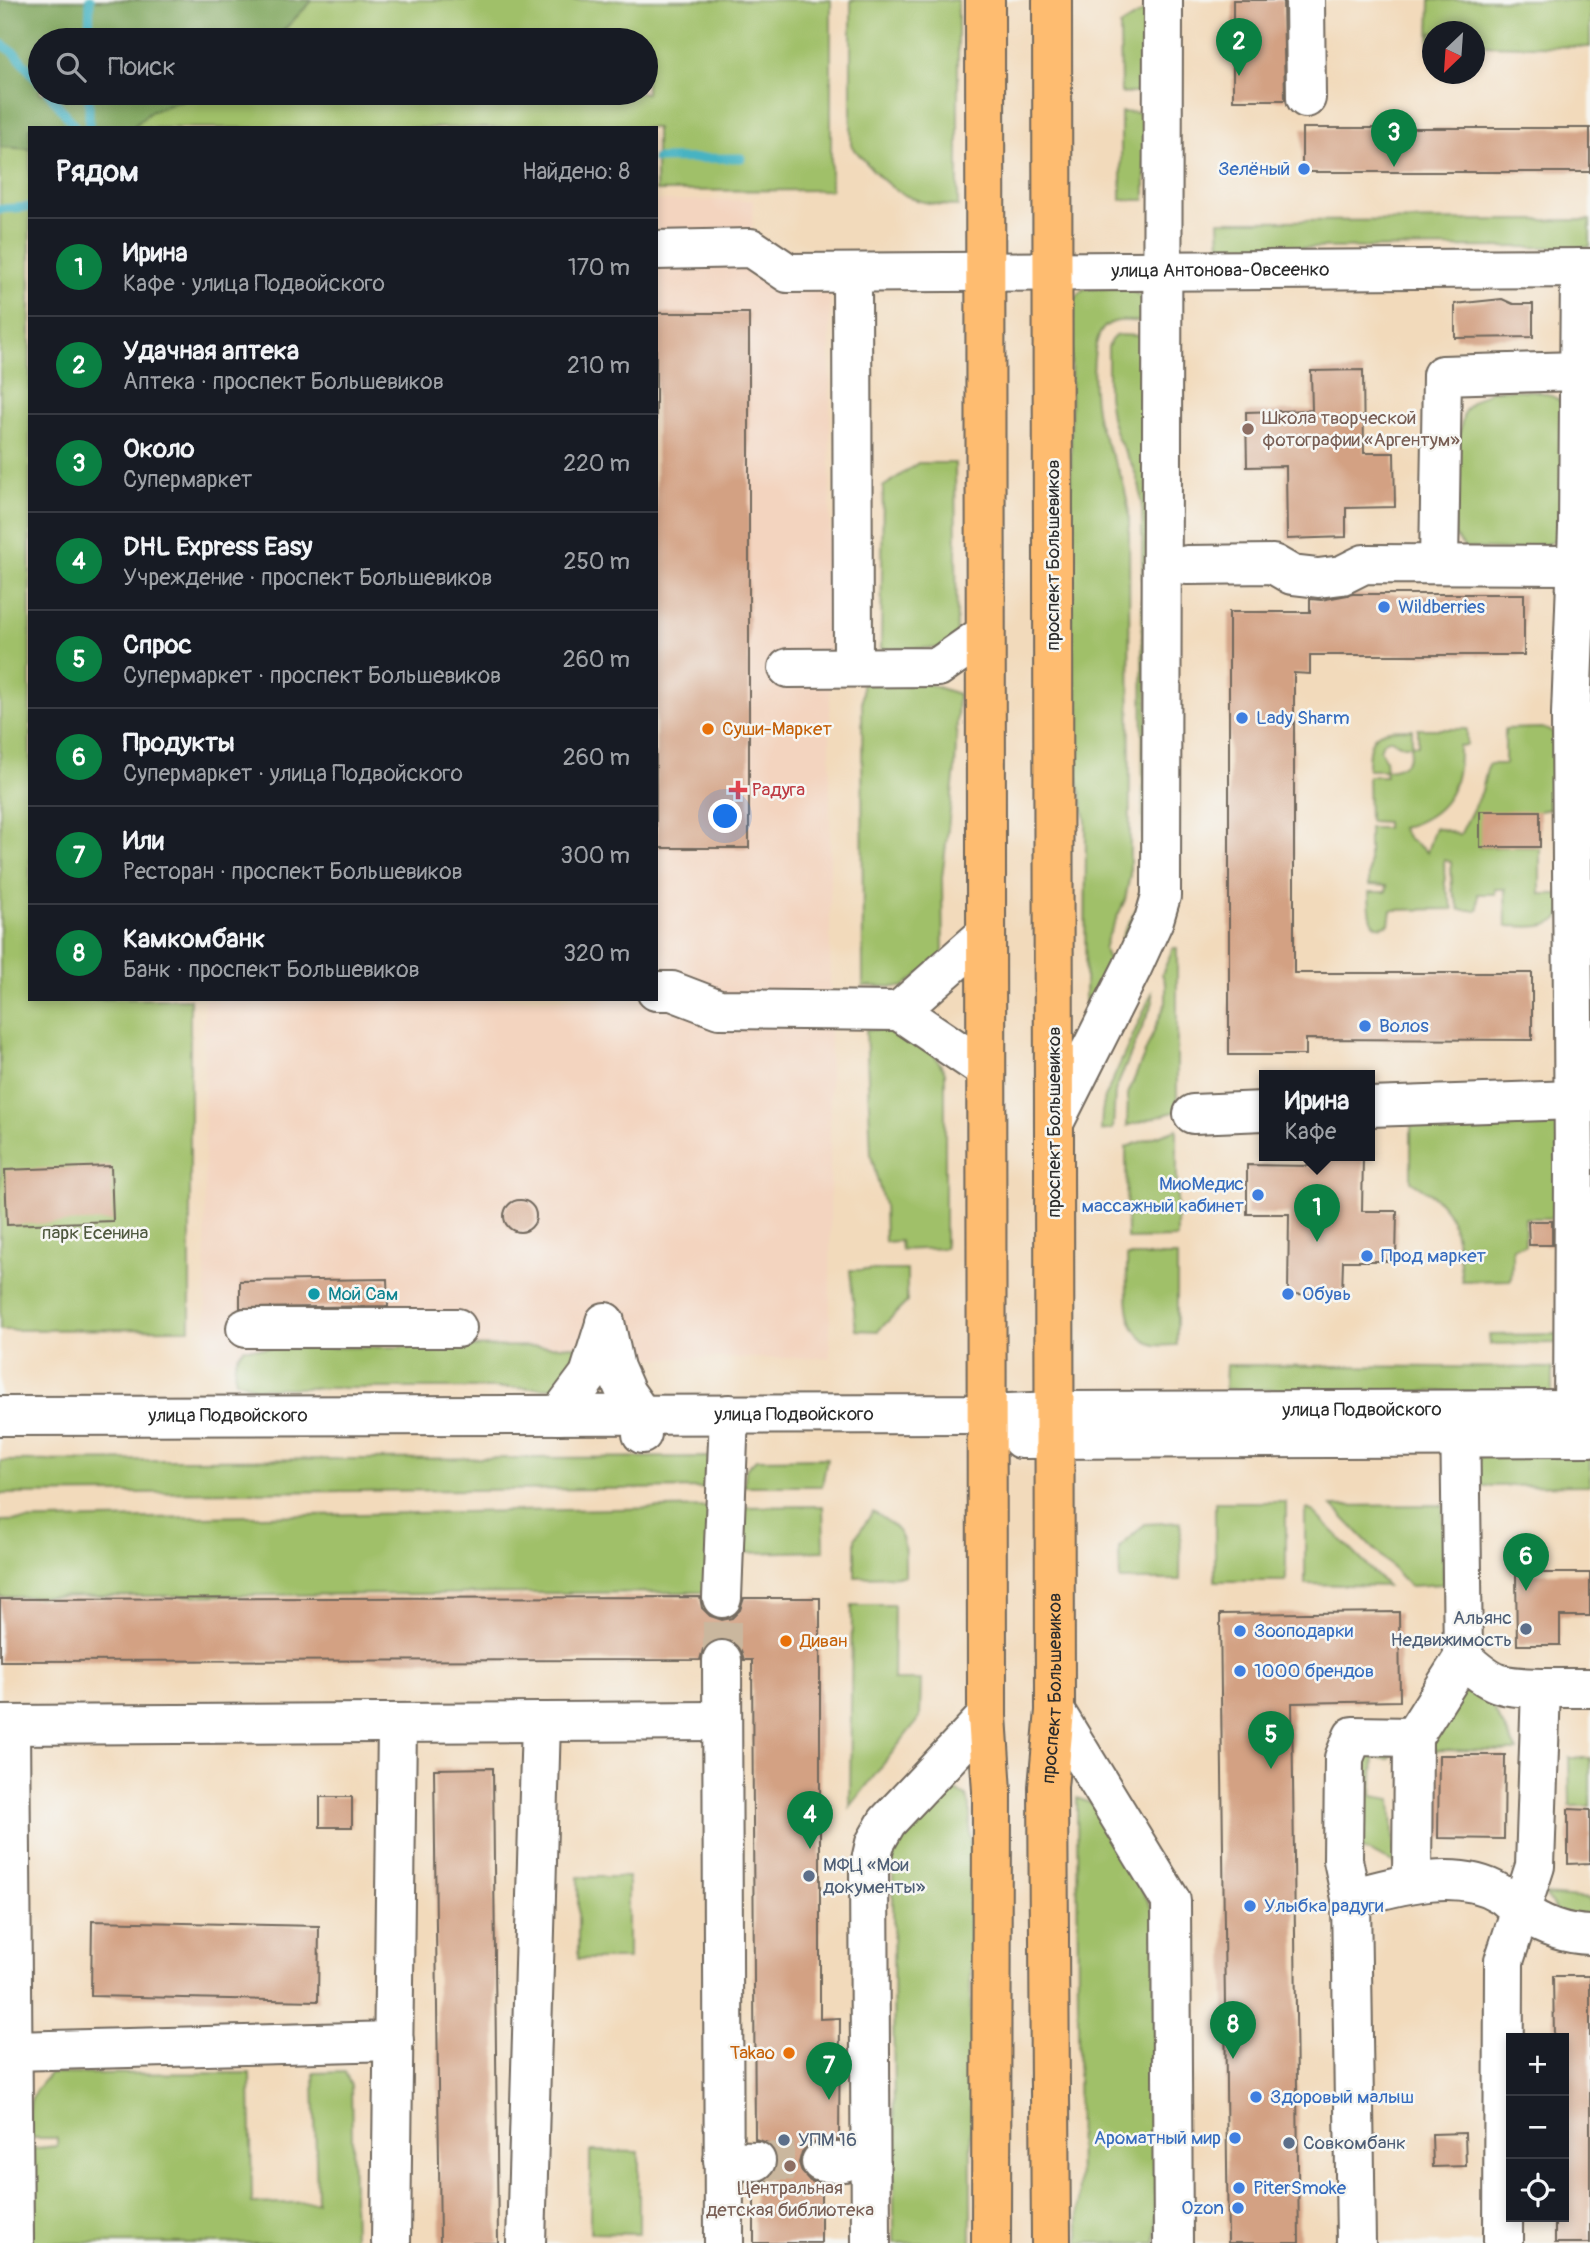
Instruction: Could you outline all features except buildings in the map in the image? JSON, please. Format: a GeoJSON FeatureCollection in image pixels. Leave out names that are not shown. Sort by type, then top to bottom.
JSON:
{"type":"FeatureCollection","features":[{"type":"Feature","properties":{"kind":"main road"},"geometry":{"type":"LineString","coordinates":[[985,0],[986,1427],[987,1716],[992,1791],[991,2243]]}},
{"type":"Feature","properties":{"kind":"main road","name":"проспект Большевиков"},"geometry":{"type":"LineString","coordinates":[[1051,2243],[1048,1787],[1055,1712],[1052,0]]}},
{"type":"Feature","properties":{"kind":"street"},"geometry":{"type":"LineString","coordinates":[[1054,1123],[1132,968],[1154,920],[1161,896],[1163,0]]}},
{"type":"Feature","properties":{"kind":"street"},"geometry":{"type":"LineString","coordinates":[[1305,0],[1306,98]]}},
{"type":"Feature","properties":{"kind":"street","name":"улица Антонова-Овсеенко"},"geometry":{"type":"LineString","coordinates":[[658,250],[751,248],[788,273],[1585,268]]}},
{"type":"Feature","properties":{"kind":"street"},"geometry":{"type":"LineString","coordinates":[[1582,1423],[1582,1166],[1574,1100],[1571,943],[1580,714],[1579,371],[1585,268]]}},
{"type":"Feature","properties":{"kind":"street"},"geometry":{"type":"LineString","coordinates":[[852,273],[853,667]]}},
{"type":"Feature","properties":{"kind":"street"},"geometry":{"type":"LineString","coordinates":[[1439,564],[1442,375],[1579,371]]}},
{"type":"Feature","properties":{"kind":"street"},"geometry":{"type":"LineString","coordinates":[[1187,565],[1273,564],[1292,575],[1318,578],[1342,575],[1364,564],[1439,564],[1581,541]]}},
{"type":"Feature","properties":{"kind":"street"},"geometry":{"type":"LineString","coordinates":[[788,667],[938,667],[985,634]]}},
{"type":"Feature","properties":{"kind":"street"},"geometry":{"type":"LineString","coordinates":[[938,667],[986,702]]}},
{"type":"Feature","properties":{"kind":"street"},"geometry":{"type":"LineString","coordinates":[[899,1011],[986,934]]}},
{"type":"Feature","properties":{"kind":"street"},"geometry":{"type":"LineString","coordinates":[[658,991],[672,991],[719,1009],[899,1011],[986,1070]]}},
{"type":"Feature","properties":{"kind":"street"},"geometry":{"type":"LineString","coordinates":[[1375,1107],[1574,1100]]}},
{"type":"Feature","properties":{"kind":"street"},"geometry":{"type":"LineString","coordinates":[[1193,1114],[1259,1111]]}},
{"type":"Feature","properties":{"kind":"street"},"geometry":{"type":"LineString","coordinates":[[559,1415],[589,1375],[605,1322],[615,1368],[642,1427]]}},
{"type":"Feature","properties":{"kind":"street"},"geometry":{"type":"LineString","coordinates":[[246,1328],[457,1328]]}},
{"type":"Feature","properties":{"kind":"street","name":"улица Подвойского"},"geometry":{"type":"LineString","coordinates":[[0,1442],[221,1428],[559,1415],[642,1427]]}},
{"type":"Feature","properties":{"kind":"street","name":"улица Подвойского"},"geometry":{"type":"LineString","coordinates":[[0,1416],[221,1428],[1582,1423]]}},
{"type":"Feature","properties":{"kind":"street"},"geometry":{"type":"LineString","coordinates":[[1412,1881],[1413,1737],[1463,1658],[1461,1424]]}},
{"type":"Feature","properties":{"kind":"street"},"geometry":{"type":"LineString","coordinates":[[722,1598],[729,1427]]}},
{"type":"Feature","properties":{"kind":"street"},"geometry":{"type":"LineString","coordinates":[[1463,1658],[1482,1676],[1506,1687],[1590,1688]]}},
{"type":"Feature","properties":{"kind":"street"},"geometry":{"type":"LineString","coordinates":[[722,1660],[722,1721],[740,2160],[723,2243]]}},
{"type":"Feature","properties":{"kind":"street"},"geometry":{"type":"LineString","coordinates":[[1503,2243],[1504,1961],[1535,1866],[1541,1688]]}},
{"type":"Feature","properties":{"kind":"street"},"geometry":{"type":"LineString","coordinates":[[1055,1712],[1171,1901],[1174,2243]]}},
{"type":"Feature","properties":{"kind":"street"},"geometry":{"type":"LineString","coordinates":[[871,2243],[869,1869],[875,1843],[887,1822],[987,1716]]}},
{"type":"Feature","properties":{"kind":"street"},"geometry":{"type":"LineString","coordinates":[[14,2243],[5,1725],[722,1721]]}},
{"type":"Feature","properties":{"kind":"street"},"geometry":{"type":"LineString","coordinates":[[526,2243],[541,1722]]}},
{"type":"Feature","properties":{"kind":"street"},"geometry":{"type":"LineString","coordinates":[[391,2243],[397,1723]]}},
{"type":"Feature","properties":{"kind":"street"},"geometry":{"type":"LineString","coordinates":[[1356,2243],[1351,1898],[1343,1860],[1344,1758],[1353,1736],[1413,1737]]}},
{"type":"Feature","properties":{"kind":"street"},"geometry":{"type":"LineString","coordinates":[[1351,1898],[1412,1881],[1476,1882],[1500,1893],[1546,1927],[1590,1935]]}},
{"type":"Feature","properties":{"kind":"street"},"geometry":{"type":"LineString","coordinates":[[12,2051],[394,2041]]}},
{"type":"Feature","properties":{"kind":"shaded area"},"geometry":{"type":"Polygon","coordinates":[[[753,200],[750,278],[830,280],[830,1358],[206,1359],[204,1001],[658,1001],[658,201],[753,200]]]}},
{"type":"Feature","properties":{"kind":"green space","name":"парк Есенина"},"geometry":{"type":"Polygon","coordinates":[[[0,0],[831,0],[831,190],[658,191],[658,126],[28,126],[28,1001],[190,1001],[190,1329],[0,1330],[0,0]]]}},
{"type":"Feature","properties":{"kind":"green space"},"geometry":{"type":"Polygon","coordinates":[[[0,0],[313,0],[286,28],[28,28],[28,105],[169,105],[150,112],[134,126],[28,126],[28,149],[0,147],[0,0]]]}},
{"type":"Feature","properties":{"kind":"green space"},"geometry":{"type":"Polygon","coordinates":[[[851,0],[958,0],[958,206],[939,205],[909,197],[885,182],[851,145],[851,0]]]}},
{"type":"Feature","properties":{"kind":"green space"},"geometry":{"type":"Polygon","coordinates":[[[1430,0],[1590,0],[1590,47],[1485,45],[1485,21],[1430,21],[1430,0]]]}},
{"type":"Feature","properties":{"kind":"green space"},"geometry":{"type":"Polygon","coordinates":[[[1146,10],[1146,93],[1121,93],[1120,26],[1146,10]]]}},
{"type":"Feature","properties":{"kind":"green space"},"geometry":{"type":"Polygon","coordinates":[[[1121,112],[1145,113],[1145,200],[1121,200],[1121,112]]]}},
{"type":"Feature","properties":{"kind":"green space"},"geometry":{"type":"Polygon","coordinates":[[[1590,220],[1590,247],[1220,248],[1219,221],[1590,220]]]}},
{"type":"Feature","properties":{"kind":"green space"},"geometry":{"type":"Polygon","coordinates":[[[1116,288],[1132,291],[1143,300],[1147,322],[1123,321],[1109,324],[1097,340],[1093,368],[1098,421],[1121,476],[1129,513],[1130,875],[1125,900],[1104,949],[1115,967],[1089,1012],[1085,1009],[1086,821],[1071,745],[1071,303],[1083,289],[1116,288]]]}},
{"type":"Feature","properties":{"kind":"green space"},"geometry":{"type":"Polygon","coordinates":[[[1116,335],[1146,336],[1148,880],[1121,954],[1123,934],[1137,908],[1143,879],[1142,510],[1140,488],[1133,467],[1117,437],[1111,417],[1108,347],[1116,335]]]}},
{"type":"Feature","properties":{"kind":"green space"},"geometry":{"type":"Polygon","coordinates":[[[1492,390],[1541,392],[1567,407],[1568,519],[1556,540],[1533,551],[1465,548],[1455,536],[1453,461],[1464,412],[1471,403],[1492,390]]]}},
{"type":"Feature","properties":{"kind":"green space"},"geometry":{"type":"Polygon","coordinates":[[[918,463],[955,463],[957,636],[938,648],[881,649],[883,487],[918,463]]]}},
{"type":"Feature","properties":{"kind":"green space"},"geometry":{"type":"Polygon","coordinates":[[[862,684],[928,684],[958,694],[955,769],[942,878],[943,956],[903,987],[863,986],[862,684]]]}},
{"type":"Feature","properties":{"kind":"green space"},"geometry":{"type":"Polygon","coordinates":[[[1542,728],[1553,732],[1559,801],[1550,809],[1540,811],[1481,847],[1540,847],[1540,894],[1564,894],[1560,916],[1543,926],[1506,926],[1505,889],[1495,889],[1495,894],[1478,894],[1478,910],[1460,910],[1452,889],[1451,862],[1444,860],[1445,885],[1453,909],[1391,910],[1389,924],[1377,925],[1371,917],[1369,892],[1386,892],[1387,886],[1369,885],[1369,828],[1386,828],[1386,822],[1369,821],[1368,776],[1386,776],[1385,770],[1368,770],[1372,740],[1382,732],[1412,729],[1412,745],[1418,745],[1418,729],[1467,729],[1467,745],[1459,746],[1457,776],[1447,799],[1429,816],[1401,828],[1408,838],[1427,852],[1435,827],[1460,835],[1482,791],[1488,764],[1505,764],[1505,729],[1542,728]],[[1389,739],[1383,742],[1380,750],[1385,759],[1386,770],[1401,766],[1410,756],[1411,745],[1402,745],[1389,739]]]}},
{"type":"Feature","properties":{"kind":"green space"},"geometry":{"type":"Polygon","coordinates":[[[1173,948],[1177,948],[1177,1111],[1127,1126],[1128,1094],[1166,1002],[1166,984],[1162,974],[1173,948]]]}},
{"type":"Feature","properties":{"kind":"green space"},"geometry":{"type":"Polygon","coordinates":[[[1152,993],[1153,1002],[1115,1091],[1113,1129],[1101,1131],[1105,1097],[1152,993]]]}},
{"type":"Feature","properties":{"kind":"green space"},"geometry":{"type":"Polygon","coordinates":[[[866,1029],[902,1031],[934,1054],[945,1072],[945,1248],[901,1250],[900,1241],[885,1242],[884,1205],[871,1155],[866,1029]]]}},
{"type":"Feature","properties":{"kind":"green space"},"geometry":{"type":"Polygon","coordinates":[[[1411,1113],[1559,1116],[1560,1218],[1525,1218],[1525,1245],[1513,1247],[1511,1280],[1462,1281],[1457,1244],[1449,1216],[1434,1197],[1411,1181],[1411,1113]]]}},
{"type":"Feature","properties":{"kind":"green space"},"geometry":{"type":"Polygon","coordinates":[[[1177,1129],[1177,1238],[1127,1239],[1126,1147],[1177,1129]]]}},
{"type":"Feature","properties":{"kind":"green space"},"geometry":{"type":"Polygon","coordinates":[[[1127,1256],[1177,1256],[1177,1345],[1155,1345],[1136,1331],[1128,1307],[1127,1256]]]}},
{"type":"Feature","properties":{"kind":"green space"},"geometry":{"type":"Polygon","coordinates":[[[850,1270],[907,1270],[907,1302],[878,1331],[856,1330],[850,1270]]]}},
{"type":"Feature","properties":{"kind":"green space"},"geometry":{"type":"Polygon","coordinates":[[[1560,1334],[1560,1343],[1490,1344],[1489,1335],[1560,1334]]]}},
{"type":"Feature","properties":{"kind":"green space"},"geometry":{"type":"Polygon","coordinates":[[[590,1346],[566,1388],[256,1388],[236,1380],[234,1371],[236,1359],[244,1348],[590,1346]]]}},
{"type":"Feature","properties":{"kind":"green space"},"geometry":{"type":"Polygon","coordinates":[[[1226,1365],[1552,1368],[1552,1393],[1225,1389],[1226,1365]]]}},
{"type":"Feature","properties":{"kind":"green space"},"geometry":{"type":"Polygon","coordinates":[[[1590,1453],[1590,1485],[1473,1486],[1472,1470],[1482,1454],[1590,1453]]]}},
{"type":"Feature","properties":{"kind":"green space"},"geometry":{"type":"Polygon","coordinates":[[[710,1457],[718,1488],[0,1494],[0,1461],[710,1457]]]}},
{"type":"Feature","properties":{"kind":"green space"},"geometry":{"type":"Polygon","coordinates":[[[827,1458],[822,1486],[744,1486],[746,1469],[756,1459],[827,1458]]]}},
{"type":"Feature","properties":{"kind":"green space"},"geometry":{"type":"Polygon","coordinates":[[[1215,1502],[1286,1502],[1286,1581],[1215,1581],[1215,1502]]]}},
{"type":"Feature","properties":{"kind":"green space"},"geometry":{"type":"Polygon","coordinates":[[[1443,1505],[1443,1584],[1410,1586],[1332,1506],[1443,1505]]]}},
{"type":"Feature","properties":{"kind":"green space"},"geometry":{"type":"Polygon","coordinates":[[[823,1506],[824,1551],[740,1553],[739,1507],[823,1506]]]}},
{"type":"Feature","properties":{"kind":"green space"},"geometry":{"type":"Polygon","coordinates":[[[715,1507],[715,1592],[0,1597],[0,1521],[715,1507]]]}},
{"type":"Feature","properties":{"kind":"green space"},"geometry":{"type":"Polygon","coordinates":[[[1307,1509],[1314,1512],[1387,1586],[1305,1584],[1307,1509]]]}},
{"type":"Feature","properties":{"kind":"green space"},"geometry":{"type":"Polygon","coordinates":[[[873,1512],[892,1525],[902,1538],[905,1576],[855,1577],[855,1538],[873,1512]]]}},
{"type":"Feature","properties":{"kind":"green space"},"geometry":{"type":"Polygon","coordinates":[[[1181,1522],[1180,1580],[1120,1580],[1119,1548],[1145,1524],[1181,1522]]]}},
{"type":"Feature","properties":{"kind":"green space"},"geometry":{"type":"Polygon","coordinates":[[[852,1605],[894,1605],[893,1680],[921,1680],[920,1717],[850,1807],[852,1605]]]}},
{"type":"Feature","properties":{"kind":"green space"},"geometry":{"type":"Polygon","coordinates":[[[1484,1692],[1517,1751],[1435,1750],[1437,1841],[1420,1841],[1417,1769],[1449,1693],[1484,1692]]]}},
{"type":"Feature","properties":{"kind":"green space"},"geometry":{"type":"Polygon","coordinates":[[[1359,1749],[1393,1753],[1389,1759],[1374,1758],[1372,1796],[1391,1799],[1395,1864],[1352,1844],[1359,1749]]]}},
{"type":"Feature","properties":{"kind":"green space"},"geometry":{"type":"Polygon","coordinates":[[[1569,1758],[1590,1758],[1590,1806],[1570,1806],[1569,1758]]]}},
{"type":"Feature","properties":{"kind":"green space"},"geometry":{"type":"Polygon","coordinates":[[[954,1789],[966,1796],[970,1806],[971,2243],[894,2243],[893,1858],[904,1833],[937,1794],[954,1789]]]}},
{"type":"Feature","properties":{"kind":"green space"},"geometry":{"type":"Polygon","coordinates":[[[1077,1798],[1093,1804],[1155,1913],[1156,2243],[1079,2243],[1077,1798]]]}},
{"type":"Feature","properties":{"kind":"green space"},"geometry":{"type":"Polygon","coordinates":[[[578,1877],[628,1877],[628,1959],[578,1959],[578,1877]]]}},
{"type":"Feature","properties":{"kind":"green space"},"geometry":{"type":"Polygon","coordinates":[[[1545,1895],[1590,1899],[1590,1921],[1557,1912],[1545,1895]]]}},
{"type":"Feature","properties":{"kind":"green space"},"geometry":{"type":"Polygon","coordinates":[[[345,2072],[351,2086],[354,2243],[31,2243],[28,2149],[57,2146],[57,2138],[30,2138],[29,2110],[36,2089],[50,2074],[250,2073],[252,2204],[317,2202],[314,2073],[345,2072]]]}},
{"type":"Feature","properties":{"kind":"green space"},"geometry":{"type":"Polygon","coordinates":[[[590,2151],[639,2152],[639,2234],[590,2233],[590,2151]]]}},
{"type":"Feature","properties":{"kind":"waterway"},"geometry":{"type":"LineString","coordinates":[[89,28],[90,0]]}},
{"type":"Feature","properties":{"kind":"waterway"},"geometry":{"type":"LineString","coordinates":[[0,43],[15,53],[28,69]]}},
{"type":"Feature","properties":{"kind":"waterway"},"geometry":{"type":"LineString","coordinates":[[58,105],[74,126]]}},
{"type":"Feature","properties":{"kind":"waterway"},"geometry":{"type":"LineString","coordinates":[[89,105],[89,126]]}},
{"type":"Feature","properties":{"kind":"waterway"},"geometry":{"type":"LineString","coordinates":[[658,159],[741,158]]}},
{"type":"Feature","properties":{"kind":"waterway"},"geometry":{"type":"LineString","coordinates":[[0,209],[28,207]]}},
{"type":"Feature","properties":{"kind":"tunnel"},"geometry":{"type":"LineString","coordinates":[[722,1598],[722,1660]]}},
{"type":"Feature","properties":{"kind":"tunnel"},"geometry":{"type":"LineString","coordinates":[[756,2161],[821,2162]]}},
{"type":"Feature","properties":{"kind":"place","name":"Удачная аптека"},"geometry":{"type":"Point","coordinates":[1239,76]}},
{"type":"Feature","properties":{"kind":"place","name":"Около"},"geometry":{"type":"Point","coordinates":[1394,167]}},
{"type":"Feature","properties":{"kind":"place","name":"Зелёный"},"geometry":{"type":"Point","coordinates":[1304,169]}},
{"type":"Feature","properties":{"kind":"place","name":"Школа творческой фотографии «Аргентум»"},"geometry":{"type":"Point","coordinates":[1248,429]}},
{"type":"Feature","properties":{"kind":"place","name":"Wildberries"},"geometry":{"type":"Point","coordinates":[1384,607]}},
{"type":"Feature","properties":{"kind":"place","name":"Lady Sharm"},"geometry":{"type":"Point","coordinates":[1242,718]}},
{"type":"Feature","properties":{"kind":"place","name":"Суши-Маркет"},"geometry":{"type":"Point","coordinates":[708,729]}},
{"type":"Feature","properties":{"kind":"place","name":"Радуга"},"geometry":{"type":"Point","coordinates":[738,790]}},
{"type":"Feature","properties":{"kind":"place","name":"Волоs"},"geometry":{"type":"Point","coordinates":[1365,1026]}},
{"type":"Feature","properties":{"kind":"place","name":"МиоМедис массажный кабинет"},"geometry":{"type":"Point","coordinates":[1258,1195]}},
{"type":"Feature","properties":{"kind":"place","name":"Ирина"},"geometry":{"type":"Point","coordinates":[1317,1242]}},
{"type":"Feature","properties":{"kind":"place","name":"Прод маркет"},"geometry":{"type":"Point","coordinates":[1367,1256]}},
{"type":"Feature","properties":{"kind":"place","name":"Мой Сам"},"geometry":{"type":"Point","coordinates":[314,1294]}},
{"type":"Feature","properties":{"kind":"place","name":"Обувь"},"geometry":{"type":"Point","coordinates":[1288,1294]}},
{"type":"Feature","properties":{"kind":"place","name":"Продукты"},"geometry":{"type":"Point","coordinates":[1526,1591]}},
{"type":"Feature","properties":{"kind":"place","name":"Альянс Недвижимость"},"geometry":{"type":"Point","coordinates":[1526,1629]}},
{"type":"Feature","properties":{"kind":"place","name":"Зооподарки"},"geometry":{"type":"Point","coordinates":[1240,1631]}},
{"type":"Feature","properties":{"kind":"place","name":"Диван"},"geometry":{"type":"Point","coordinates":[786,1641]}},
{"type":"Feature","properties":{"kind":"place","name":"1000 брендов"},"geometry":{"type":"Point","coordinates":[1240,1671]}},
{"type":"Feature","properties":{"kind":"place","name":"Спрос"},"geometry":{"type":"Point","coordinates":[1271,1769]}},
{"type":"Feature","properties":{"kind":"place","name":"DHL Express Easy"},"geometry":{"type":"Point","coordinates":[810,1849]}},
{"type":"Feature","properties":{"kind":"place","name":"МФЦ «Мои документы»"},"geometry":{"type":"Point","coordinates":[809,1876]}},
{"type":"Feature","properties":{"kind":"place","name":"Улыбка радуги"},"geometry":{"type":"Point","coordinates":[1250,1906]}},
{"type":"Feature","properties":{"kind":"place","name":"Takao"},"geometry":{"type":"Point","coordinates":[789,2053]}},
{"type":"Feature","properties":{"kind":"place","name":"Камкомбанк"},"geometry":{"type":"Point","coordinates":[1233,2059]}},
{"type":"Feature","properties":{"kind":"place","name":"Здоровый малыш"},"geometry":{"type":"Point","coordinates":[1256,2097]}},
{"type":"Feature","properties":{"kind":"place","name":"Или"},"geometry":{"type":"Point","coordinates":[829,2100]}},
{"type":"Feature","properties":{"kind":"place","name":"Ароматный мир"},"geometry":{"type":"Point","coordinates":[1235,2138]}},
{"type":"Feature","properties":{"kind":"place","name":"УПМ 16"},"geometry":{"type":"Point","coordinates":[784,2140]}},
{"type":"Feature","properties":{"kind":"place","name":"Совкомбанк"},"geometry":{"type":"Point","coordinates":[1289,2143]}},
{"type":"Feature","properties":{"kind":"place","name":"Центральная детская библиотека"},"geometry":{"type":"Point","coordinates":[790,2166]}},
{"type":"Feature","properties":{"kind":"place","name":"PiterSmoke"},"geometry":{"type":"Point","coordinates":[1239,2188]}},
{"type":"Feature","properties":{"kind":"place","name":"Ozon"},"geometry":{"type":"Point","coordinates":[1238,2208]}}]}
